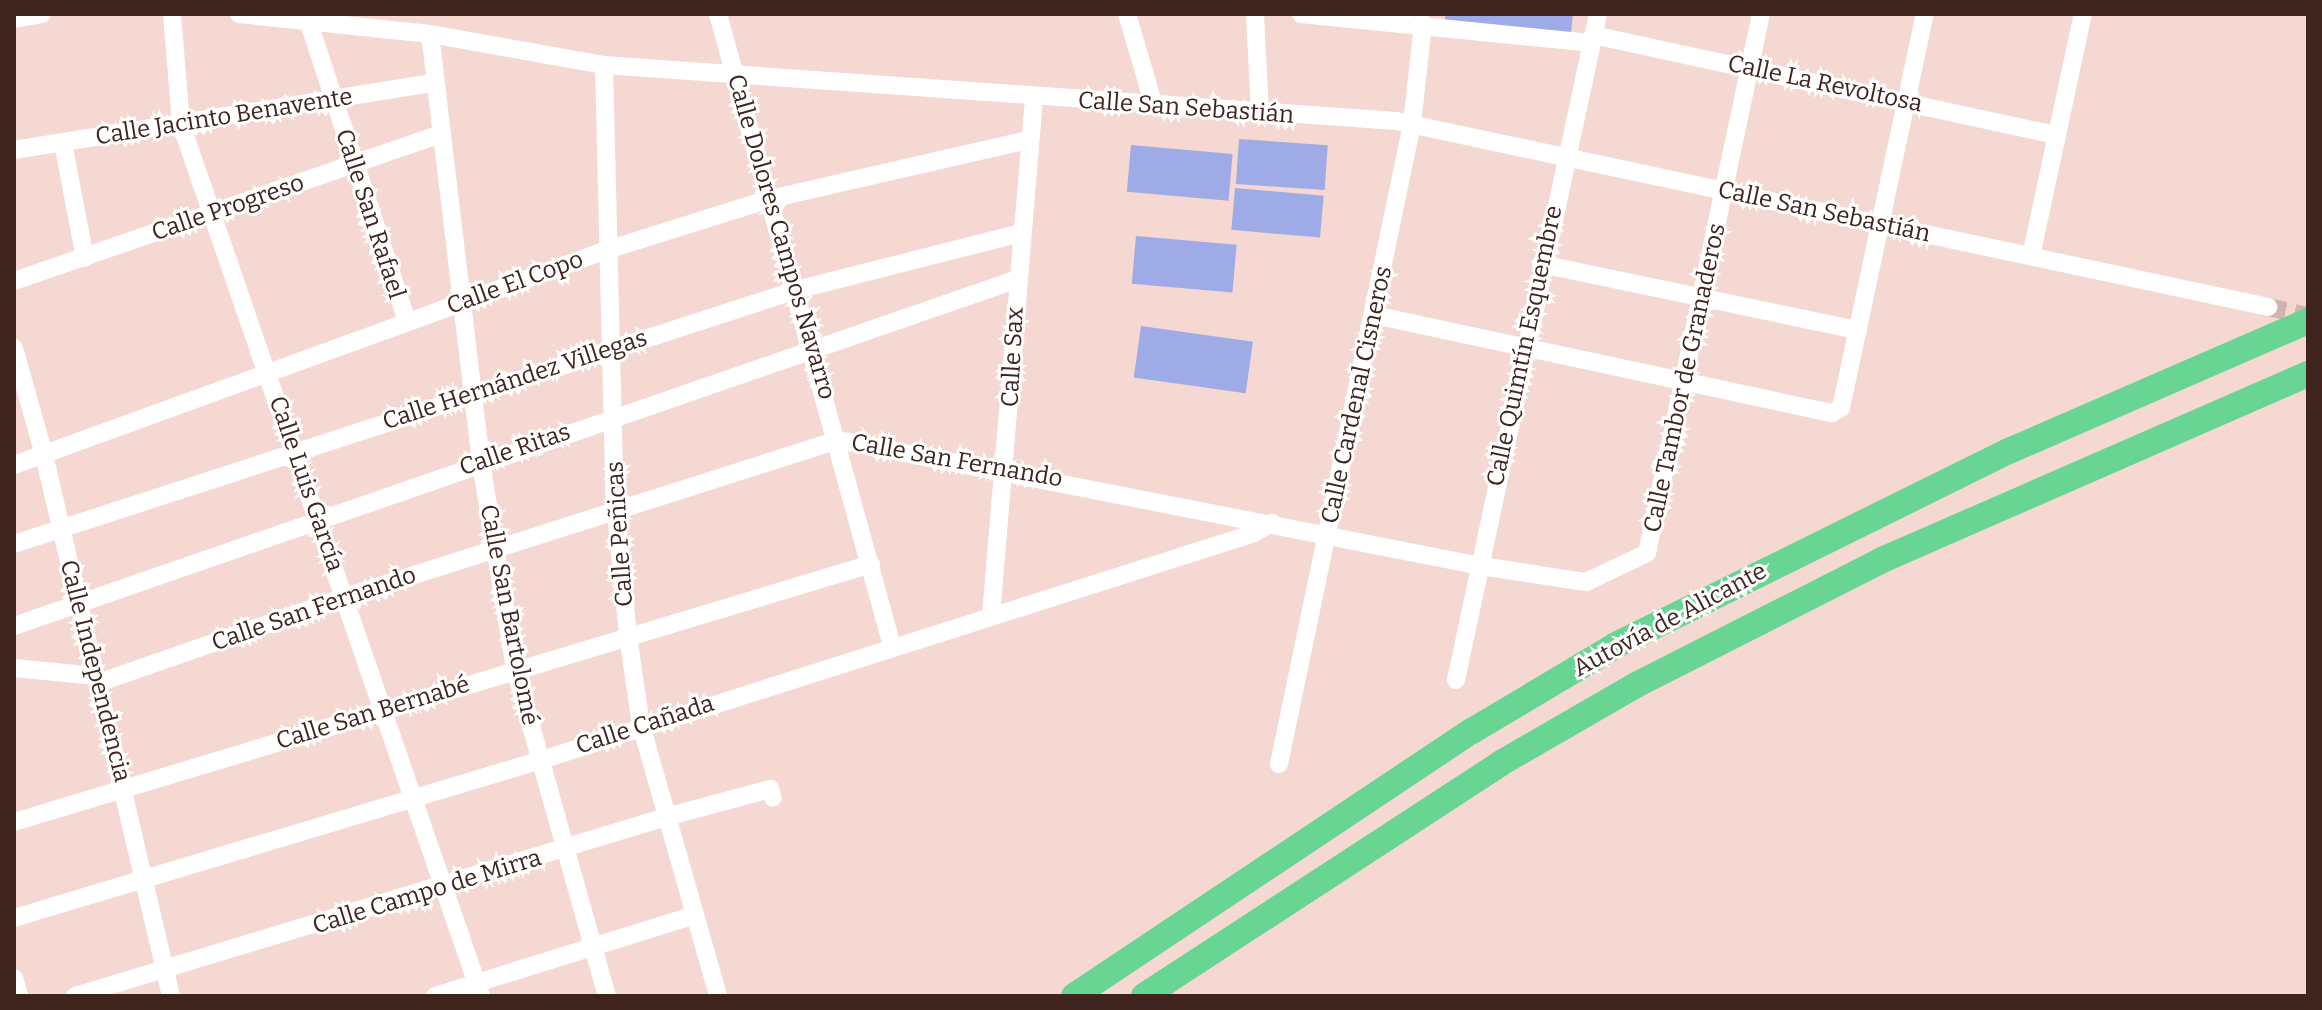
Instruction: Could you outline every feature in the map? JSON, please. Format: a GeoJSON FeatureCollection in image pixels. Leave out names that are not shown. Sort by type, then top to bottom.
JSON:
{"type":"FeatureCollection","features":[{"type":"Feature","properties":{"kind":"highway","name":"Autovía de Alicante"},"geometry":{"type":"LineString","coordinates":[[1074,996],[1459,739],[1616,645],[2009,451],[2308,321]]}},
{"type":"Feature","properties":{"kind":"highway","name":"Autovía de Alicante"},"geometry":{"type":"LineString","coordinates":[[1144,996],[1501,763],[1636,685],[1882,560],[2308,374]]}},
{"type":"Feature","properties":{"kind":"street"},"geometry":{"type":"LineString","coordinates":[[14,19],[42,14]]}},
{"type":"Feature","properties":{"kind":"street","name":"Calle Luis García"},"geometry":{"type":"LineString","coordinates":[[172,14],[181,124],[479,990]]}},
{"type":"Feature","properties":{"kind":"street","name":"Calle San Sebastián"},"geometry":{"type":"LineString","coordinates":[[239,14],[307,17],[430,34],[604,65],[1412,124],[2268,307]]}},
{"type":"Feature","properties":{"kind":"street","name":"Calle Dolores Campos Navarro"},"geometry":{"type":"LineString","coordinates":[[718,14],[838,440],[892,646]]}},
{"type":"Feature","properties":{"kind":"street"},"geometry":{"type":"LineString","coordinates":[[1127,14],[1154,106]]}},
{"type":"Feature","properties":{"kind":"street"},"geometry":{"type":"LineString","coordinates":[[1255,14],[1260,112]]}},
{"type":"Feature","properties":{"kind":"street","name":"Calle La Revoltosa"},"geometry":{"type":"LineString","coordinates":[[1301,14],[1592,39],[1749,68],[2057,135]]}},
{"type":"Feature","properties":{"kind":"street","name":"Calle Quimtín Esquembre"},"geometry":{"type":"LineString","coordinates":[[1456,680],[1541,264],[1598,14]]}},
{"type":"Feature","properties":{"kind":"street","name":"Calle Tambor de Granaderos"},"geometry":{"type":"LineString","coordinates":[[1647,553],[1761,14]]}},
{"type":"Feature","properties":{"kind":"street"},"geometry":{"type":"LineString","coordinates":[[1374,315],[1832,413],[1841,408],[1925,14]]}},
{"type":"Feature","properties":{"kind":"street"},"geometry":{"type":"LineString","coordinates":[[2031,256],[2078,15]]}},
{"type":"Feature","properties":{"kind":"street","name":"Calle San Rafael"},"geometry":{"type":"LineString","coordinates":[[307,17],[407,322]]}},
{"type":"Feature","properties":{"kind":"street","name":"Calle Cardenal Cisneros"},"geometry":{"type":"LineString","coordinates":[[1279,764],[1412,124],[1423,24]]}},
{"type":"Feature","properties":{"kind":"street","name":"Calle San Bartolomé"},"geometry":{"type":"LineString","coordinates":[[430,34],[433,83],[464,302],[481,463],[515,669],[563,850],[607,996]]}},
{"type":"Feature","properties":{"kind":"street","name":"Calle Peñicas"},"geometry":{"type":"LineString","coordinates":[[604,65],[612,417],[616,510],[628,636],[641,725],[718,993]]}},
{"type":"Feature","properties":{"kind":"street","name":"Calle Jacinto Benavente"},"geometry":{"type":"LineString","coordinates":[[14,150],[433,83]]}},
{"type":"Feature","properties":{"kind":"street","name":"Calle Sax"},"geometry":{"type":"LineString","coordinates":[[991,616],[1007,469],[1021,233],[1034,98]]}},
{"type":"Feature","properties":{"kind":"street","name":"Calle Progreso"},"geometry":{"type":"LineString","coordinates":[[14,281],[441,134]]}},
{"type":"Feature","properties":{"kind":"street","name":"Calle El Copo"},"geometry":{"type":"LineString","coordinates":[[14,465],[607,250],[770,199],[1028,140]]}},
{"type":"Feature","properties":{"kind":"street"},"geometry":{"type":"LineString","coordinates":[[63,143],[85,258]]}},
{"type":"Feature","properties":{"kind":"street","name":"Calle Hernández Villegas"},"geometry":{"type":"LineString","coordinates":[[14,544],[473,392],[796,290],[1021,233]]}},
{"type":"Feature","properties":{"kind":"street"},"geometry":{"type":"LineString","coordinates":[[1541,264],[1858,330]]}},
{"type":"Feature","properties":{"kind":"street","name":"Calle Ritas"},"geometry":{"type":"LineString","coordinates":[[14,626],[315,519],[1018,279]]}},
{"type":"Feature","properties":{"kind":"street","name":"Calle Independencia"},"geometry":{"type":"LineString","coordinates":[[14,348],[44,455],[171,996]]}},
{"type":"Feature","properties":{"kind":"street","name":"Calle San Fernando"},"geometry":{"type":"LineString","coordinates":[[14,668],[97,680],[345,597],[838,440],[1007,469],[1481,566],[1586,582],[1647,553]]}},
{"type":"Feature","properties":{"kind":"street","name":"Calle Cañada"},"geometry":{"type":"LineString","coordinates":[[14,918],[142,876],[538,761],[641,725],[991,616],[1272,523]]}},
{"type":"Feature","properties":{"kind":"street","name":"Calle San Bernabé"},"geometry":{"type":"LineString","coordinates":[[14,822],[871,564]]}},
{"type":"Feature","properties":{"kind":"street","name":"Calle Campo de Mirra"},"geometry":{"type":"LineString","coordinates":[[75,996],[666,817],[770,789],[773,798]]}},
{"type":"Feature","properties":{"kind":"street"},"geometry":{"type":"LineString","coordinates":[[435,996],[479,990],[695,915]]}},
{"type":"Feature","properties":{"kind":"street"},"geometry":{"type":"LineString","coordinates":[[14,978],[19,996]]}},
{"type":"Feature","properties":{"kind":"shaded area"},"geometry":{"type":"Polygon","coordinates":[[[1446,14],[1573,14],[1571,33],[1444,22],[1446,14]]]}},
{"type":"Feature","properties":{"kind":"shaded area"},"geometry":{"type":"Polygon","coordinates":[[[1239,139],[1328,145],[1325,190],[1236,184],[1239,139]]]}},
{"type":"Feature","properties":{"kind":"shaded area"},"geometry":{"type":"Polygon","coordinates":[[[1131,145],[1233,154],[1229,201],[1127,192],[1131,145]]]}},
{"type":"Feature","properties":{"kind":"shaded area"},"geometry":{"type":"Polygon","coordinates":[[[1235,188],[1324,196],[1320,238],[1231,230],[1235,188]]]}},
{"type":"Feature","properties":{"kind":"shaded area"},"geometry":{"type":"Polygon","coordinates":[[[1136,236],[1237,245],[1232,293],[1132,284],[1136,236]]]}},
{"type":"Feature","properties":{"kind":"shaded area"},"geometry":{"type":"Polygon","coordinates":[[[1141,326],[1253,342],[1246,393],[1134,377],[1141,326]]]}},
{"type":"Feature","properties":{"kind":"tunnel"},"geometry":{"type":"LineString","coordinates":[[2268,307],[2308,316]]}}]}
